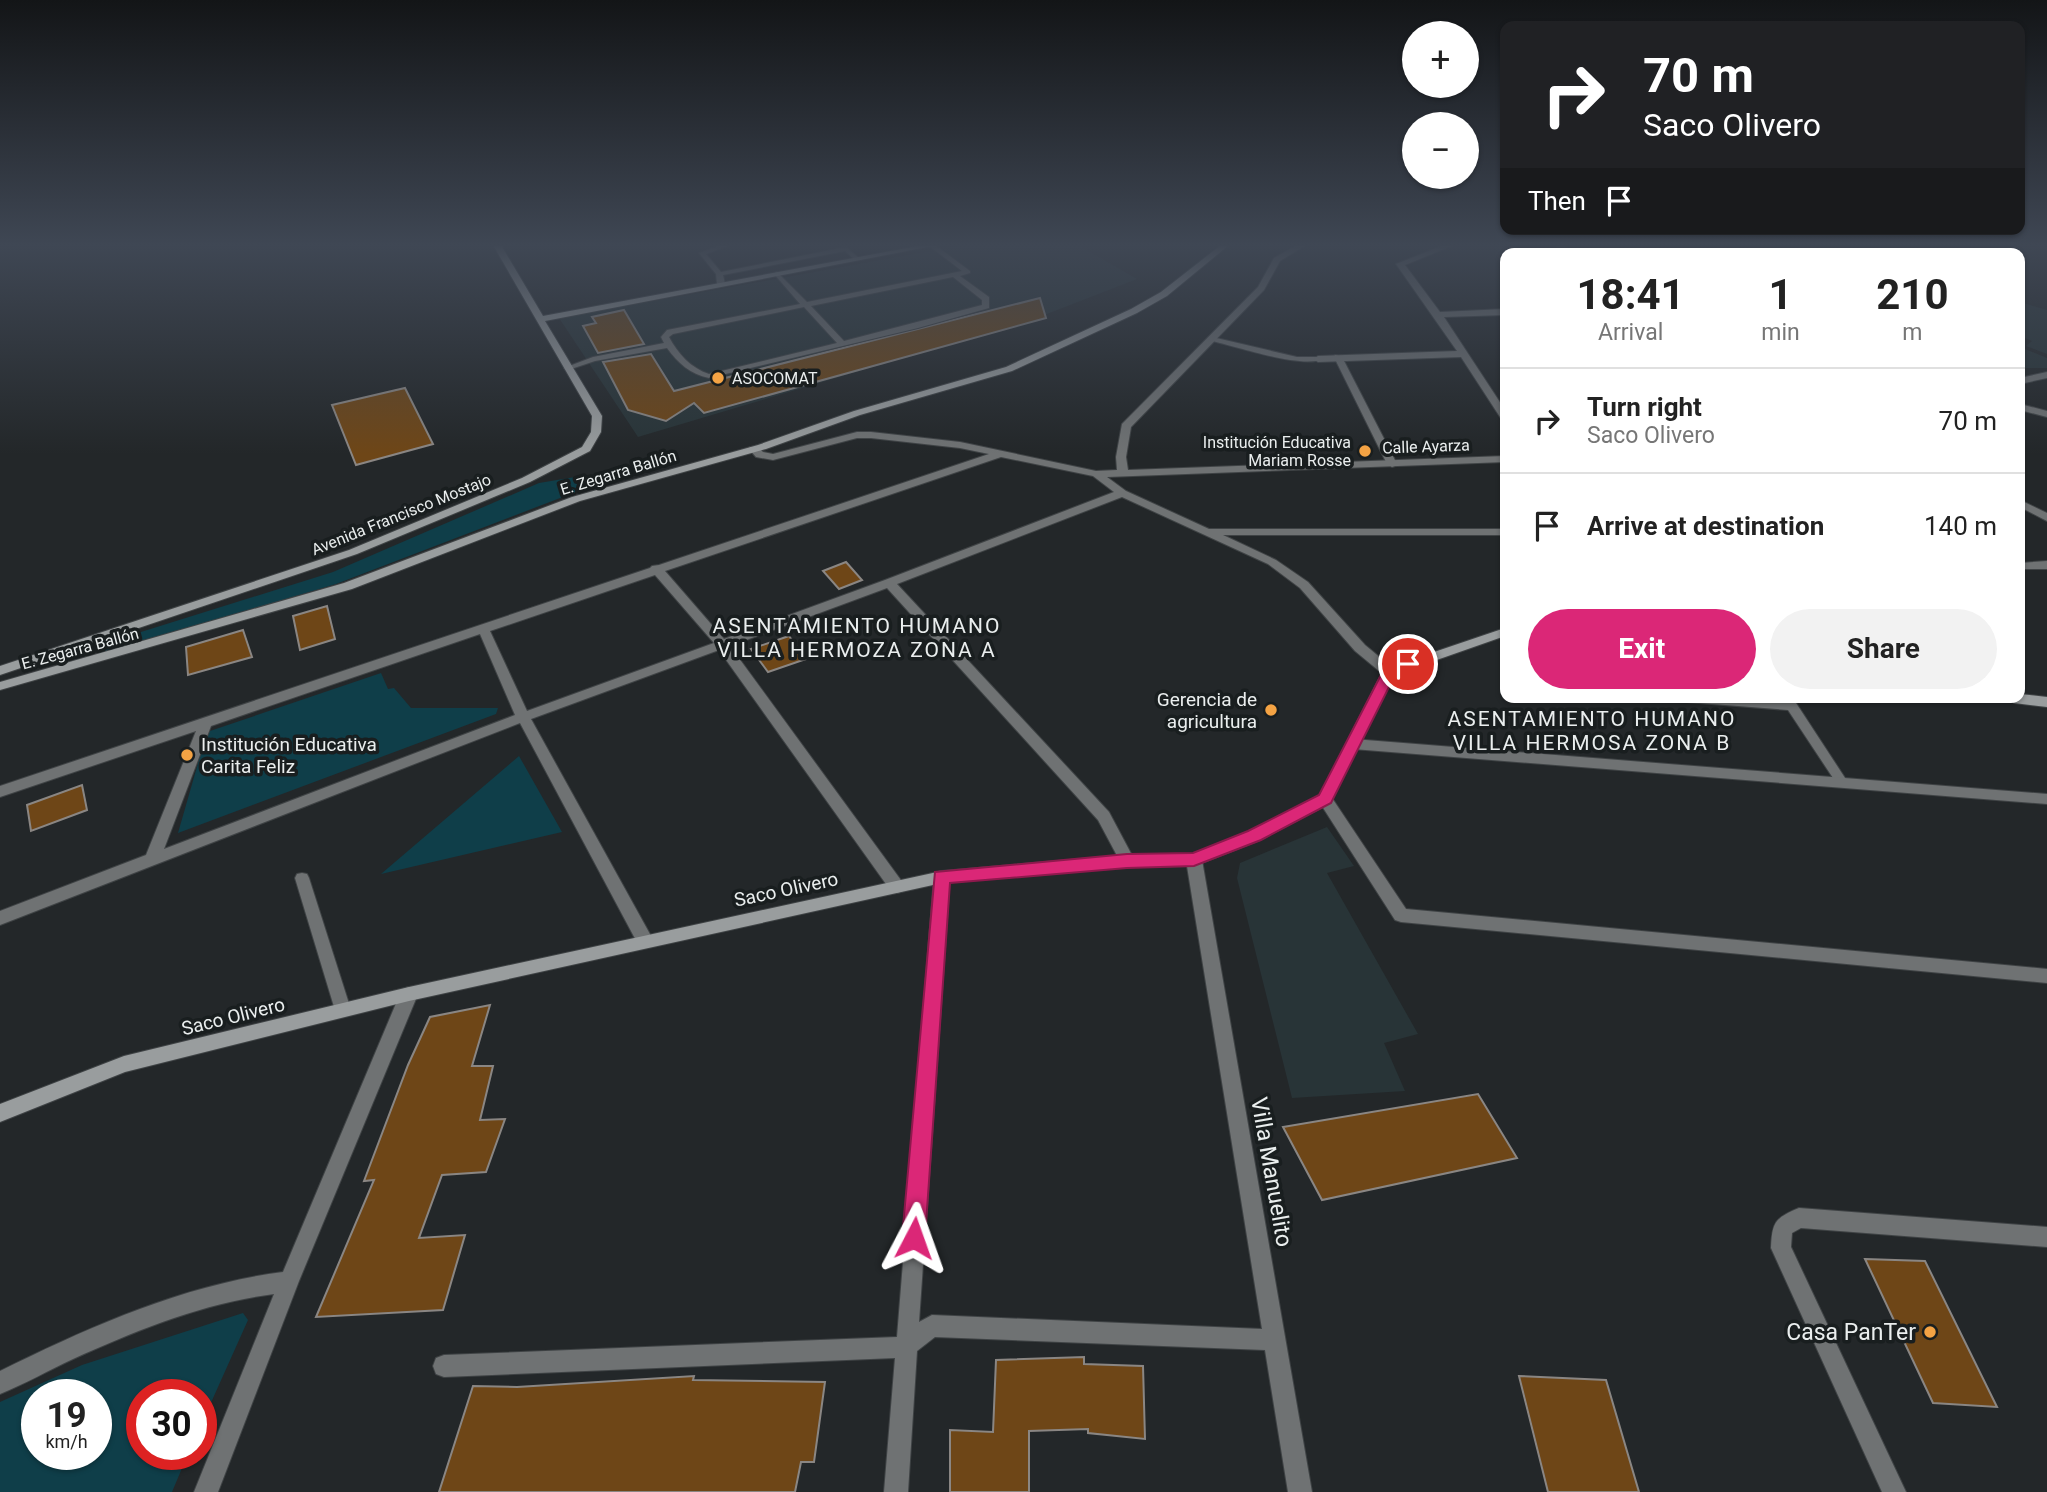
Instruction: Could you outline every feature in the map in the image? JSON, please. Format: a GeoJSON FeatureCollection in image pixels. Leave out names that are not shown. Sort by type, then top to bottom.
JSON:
{"type":"FeatureCollection","features":[{"type":"Feature","properties":{"kind":"street","name":"Avenida Francisco Mostajo"},"geometry":{"type":"LineString","coordinates":[[0,671],[353,552],[566,461],[586,449],[596,432],[597,416],[537,315]]}},
{"type":"Feature","properties":{"kind":"street"},"geometry":{"type":"LineString","coordinates":[[540,319],[563,315]]}},
{"type":"Feature","properties":{"kind":"street","name":"E. Zegarra Ballón"},"geometry":{"type":"LineString","coordinates":[[0,686],[348,586],[576,499],[754,449],[856,413],[1039,358],[1122,315]]}},
{"type":"Feature","properties":{"kind":"street"},"geometry":{"type":"LineString","coordinates":[[1123,472],[1121,457],[1126,426],[1237,315]]}},
{"type":"Feature","properties":{"kind":"street"},"geometry":{"type":"LineString","coordinates":[[1438,315],[1463,354],[1500,400]]}},
{"type":"Feature","properties":{"kind":"street"},"geometry":{"type":"LineString","coordinates":[[1318,359],[1463,354]]}},
{"type":"Feature","properties":{"kind":"street"},"geometry":{"type":"LineString","coordinates":[[2025,380],[2047,375]]}},
{"type":"Feature","properties":{"kind":"street"},"geometry":{"type":"LineString","coordinates":[[2025,408],[2047,414]]}},
{"type":"Feature","properties":{"kind":"street"},"geometry":{"type":"LineString","coordinates":[[754,449],[760,455],[773,457],[857,435],[871,435],[1003,453],[1096,474],[1122,493],[1272,562],[1304,585],[1360,648],[1389,672]]}},
{"type":"Feature","properties":{"kind":"street"},"geometry":{"type":"LineString","coordinates":[[0,792],[656,568],[1003,453]]}},
{"type":"Feature","properties":{"kind":"street","name":"Calle Ayarza"},"geometry":{"type":"LineString","coordinates":[[1096,474],[1500,459]]}},
{"type":"Feature","properties":{"kind":"street"},"geometry":{"type":"LineString","coordinates":[[0,918],[523,717],[889,583],[1122,493]]}},
{"type":"Feature","properties":{"kind":"street"},"geometry":{"type":"LineString","coordinates":[[2025,506],[2047,518]]}},
{"type":"Feature","properties":{"kind":"street"},"geometry":{"type":"LineString","coordinates":[[1206,532],[1500,532]]}},
{"type":"Feature","properties":{"kind":"street"},"geometry":{"type":"LineString","coordinates":[[2025,566],[2047,565]]}},
{"type":"Feature","properties":{"kind":"street"},"geometry":{"type":"LineString","coordinates":[[656,568],[722,644],[897,887]]}},
{"type":"Feature","properties":{"kind":"street"},"geometry":{"type":"LineString","coordinates":[[889,583],[1104,816],[1127,861]]}},
{"type":"Feature","properties":{"kind":"street"},"geometry":{"type":"LineString","coordinates":[[483,628],[523,717],[645,941]]}},
{"type":"Feature","properties":{"kind":"street"},"geometry":{"type":"LineString","coordinates":[[1500,634],[1389,672],[1325,799],[1401,915],[2047,976]]}},
{"type":"Feature","properties":{"kind":"street"},"geometry":{"type":"LineString","coordinates":[[2025,699],[2047,702]]}},
{"type":"Feature","properties":{"kind":"street"},"geometry":{"type":"LineString","coordinates":[[152,860],[206,722]]}},
{"type":"Feature","properties":{"kind":"street"},"geometry":{"type":"LineString","coordinates":[[1353,744],[2047,799]]}},
{"type":"Feature","properties":{"kind":"street","name":"Saco Olivero"},"geometry":{"type":"LineString","coordinates":[[0,1113],[124,1064],[409,994],[942,877],[1127,861],[1194,859],[1255,836],[1325,799]]}},
{"type":"Feature","properties":{"kind":"street","name":"Villa Manuelito"},"geometry":{"type":"LineString","coordinates":[[1194,859],[1300,1492]]}},
{"type":"Feature","properties":{"kind":"street"},"geometry":{"type":"LineString","coordinates":[[896,1492],[942,877]]}},
{"type":"Feature","properties":{"kind":"street"},"geometry":{"type":"LineString","coordinates":[[206,1492],[289,1281],[409,994]]}},
{"type":"Feature","properties":{"kind":"street"},"geometry":{"type":"LineString","coordinates":[[1894,1492],[1781,1248],[1782,1228],[1799,1219],[2047,1237]]}},
{"type":"Feature","properties":{"kind":"street"},"geometry":{"type":"LineString","coordinates":[[0,1383],[44,1361],[156,1316],[259,1284],[289,1281]]}},
{"type":"Feature","properties":{"kind":"street"},"geometry":{"type":"LineString","coordinates":[[444,1366],[905,1347],[932,1326],[1275,1340]]}},
{"type":"Feature","properties":{"kind":"lane"},"geometry":{"type":"LineString","coordinates":[[750,315],[670,332],[665,337],[668,345],[698,375],[709,376],[953,315]]}},
{"type":"Feature","properties":{"kind":"lane"},"geometry":{"type":"LineString","coordinates":[[815,315],[842,344]]}},
{"type":"Feature","properties":{"kind":"lane"},"geometry":{"type":"LineString","coordinates":[[1215,339],[1297,359],[1318,359]]}},
{"type":"Feature","properties":{"kind":"lane"},"geometry":{"type":"LineString","coordinates":[[568,368],[593,359],[668,345]]}},
{"type":"Feature","properties":{"kind":"lane"},"geometry":{"type":"LineString","coordinates":[[1338,357],[1392,464]]}},
{"type":"Feature","properties":{"kind":"lane"},"geometry":{"type":"LineString","coordinates":[[1752,703],[1792,706],[1841,781]]}},
{"type":"Feature","properties":{"kind":"lane"},"geometry":{"type":"LineString","coordinates":[[302,878],[343,1010]]}},
{"type":"Feature","properties":{"kind":"shaded area"},"geometry":{"type":"Polygon","coordinates":[[[578,315],[1045,315],[638,437],[559,318],[578,315]]]}},
{"type":"Feature","properties":{"kind":"shaded area"},"geometry":{"type":"Polygon","coordinates":[[[2025,315],[2047,315],[2047,354],[2026,346],[2032,341],[2025,338],[2025,315]]]}},
{"type":"Feature","properties":{"kind":"shaded area"},"geometry":{"type":"Polygon","coordinates":[[[2025,349],[2047,358],[2047,368],[2025,368],[2025,349]]]}},
{"type":"Feature","properties":{"kind":"shaded area"},"geometry":{"type":"Polygon","coordinates":[[[575,477],[594,485],[336,584],[101,654],[93,647],[333,572],[539,483],[575,477]]]}},
{"type":"Feature","properties":{"kind":"shaded area"},"geometry":{"type":"Polygon","coordinates":[[[381,673],[388,689],[394,688],[411,708],[498,708],[496,714],[178,833],[207,732],[381,673]]]}},
{"type":"Feature","properties":{"kind":"shaded area"},"geometry":{"type":"Polygon","coordinates":[[[519,756],[562,832],[381,874],[519,756]]]}},
{"type":"Feature","properties":{"kind":"shaded area"},"geometry":{"type":"Polygon","coordinates":[[[1327,827],[1354,866],[1327,873],[1418,1034],[1384,1043],[1405,1091],[1292,1098],[1237,878],[1240,863],[1327,827]]]}},
{"type":"Feature","properties":{"kind":"shaded area"},"geometry":{"type":"Polygon","coordinates":[[[243,1313],[248,1320],[217,1389],[217,1379],[126,1379],[126,1470],[181,1470],[172,1492],[0,1492],[0,1402],[21,1393],[21,1470],[112,1470],[112,1379],[51,1379],[82,1365],[243,1313]]]}},
{"type":"Feature","properties":{"kind":"building"},"geometry":{"type":"Polygon","coordinates":[[[627,315],[644,344],[598,353],[583,326],[596,323],[592,317],[627,315]]]}},
{"type":"Feature","properties":{"kind":"building"},"geometry":{"type":"Polygon","coordinates":[[[975,315],[1045,315],[1046,318],[704,413],[694,403],[666,421],[628,410],[603,362],[651,354],[674,391],[975,315]]]}},
{"type":"Feature","properties":{"kind":"building"},"geometry":{"type":"Polygon","coordinates":[[[405,388],[433,444],[356,465],[332,405],[405,388]]]}},
{"type":"Feature","properties":{"kind":"building"},"geometry":{"type":"Polygon","coordinates":[[[846,562],[862,580],[839,589],[823,571],[846,562]]]}},
{"type":"Feature","properties":{"kind":"building"},"geometry":{"type":"Polygon","coordinates":[[[327,606],[335,639],[300,650],[293,616],[327,606]]]}},
{"type":"Feature","properties":{"kind":"building"},"geometry":{"type":"Polygon","coordinates":[[[243,630],[252,657],[188,675],[186,647],[243,630]]]}},
{"type":"Feature","properties":{"kind":"building"},"geometry":{"type":"Polygon","coordinates":[[[789,636],[806,659],[768,672],[751,649],[789,636]]]}},
{"type":"Feature","properties":{"kind":"building"},"geometry":{"type":"Polygon","coordinates":[[[82,785],[87,810],[31,831],[27,805],[82,785]]]}},
{"type":"Feature","properties":{"kind":"building"},"geometry":{"type":"Polygon","coordinates":[[[490,1005],[472,1066],[493,1066],[480,1120],[505,1119],[486,1172],[442,1175],[419,1238],[465,1235],[443,1310],[316,1317],[374,1180],[364,1181],[408,1065],[430,1017],[490,1005]]]}},
{"type":"Feature","properties":{"kind":"building"},"geometry":{"type":"Polygon","coordinates":[[[1478,1094],[1517,1158],[1322,1200],[1283,1127],[1478,1094]]]}},
{"type":"Feature","properties":{"kind":"building","name":"Casa PanTer"},"geometry":{"type":"Polygon","coordinates":[[[1865,1259],[1925,1261],[1997,1407],[1933,1403],[1865,1259]]]}},
{"type":"Feature","properties":{"kind":"building"},"geometry":{"type":"Polygon","coordinates":[[[1084,1357],[1084,1364],[1143,1366],[1145,1439],[1088,1433],[1088,1429],[1029,1431],[1029,1492],[950,1492],[950,1430],[993,1432],[996,1360],[1084,1357]]]}},
{"type":"Feature","properties":{"kind":"building"},"geometry":{"type":"Polygon","coordinates":[[[694,1376],[693,1380],[825,1382],[814,1462],[801,1462],[795,1492],[439,1492],[473,1386],[517,1387],[694,1376]]]}},
{"type":"Feature","properties":{"kind":"building"},"geometry":{"type":"Polygon","coordinates":[[[1519,1376],[1606,1380],[1639,1492],[1548,1492],[1519,1376]]]}},
{"type":"Feature","properties":{"kind":"place","name":"ASOCOMAT"},"geometry":{"type":"Point","coordinates":[718,378]}},
{"type":"Feature","properties":{"kind":"place","name":"Institución Educativa Mariam Rosse"},"geometry":{"type":"Point","coordinates":[1365,451]}},
{"type":"Feature","properties":{"kind":"place","name":"Gerencia de agricultura"},"geometry":{"type":"Point","coordinates":[1271,710]}},
{"type":"Feature","properties":{"kind":"place","name":"Institución Educativa Carita Feliz"},"geometry":{"type":"Point","coordinates":[187,755]}},
{"type":"Feature","properties":{"kind":"place","name":"Casa PanTer"},"geometry":{"type":"Point","coordinates":[1930,1332]}},
{"type":"Feature","properties":{"kind":"district","name":"ASENTAMIENTO HUMANO VILLA HERMOZA ZONA A"},"geometry":{"type":"Point","coordinates":[857,638]}},
{"type":"Feature","properties":{"kind":"district","name":"ASENTAMIENTO HUMANO VILLA HERMOSA ZONA B"},"geometry":{"type":"Point","coordinates":[1592,731]}},
{"type":"Feature","properties":{"kind":"route"},"geometry":{"type":"LineString","coordinates":[[914,1238],[942,877],[1127,861],[1194,859],[1255,836],[1325,799],[1345,764],[1389,672],[1408,664]]}}]}
